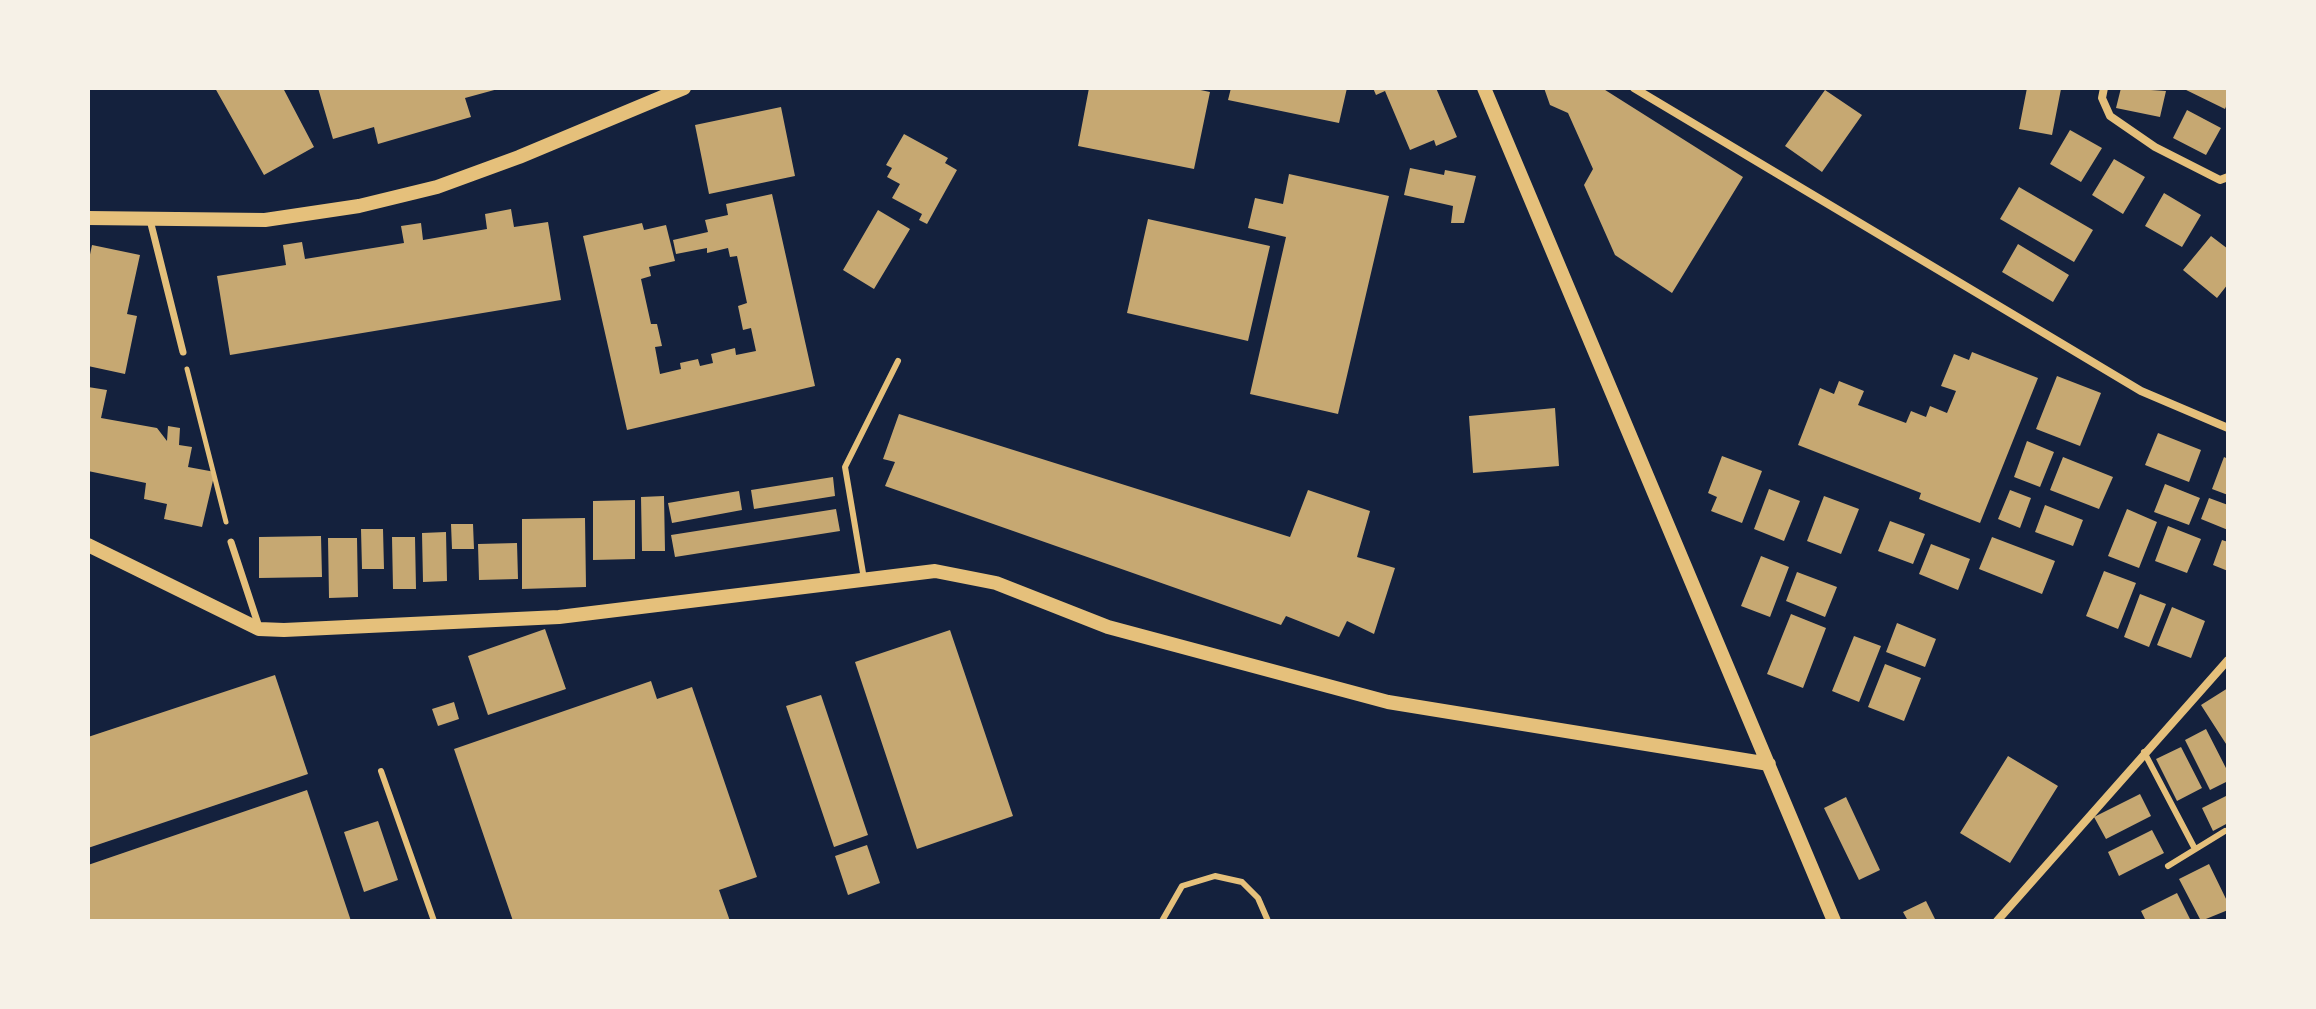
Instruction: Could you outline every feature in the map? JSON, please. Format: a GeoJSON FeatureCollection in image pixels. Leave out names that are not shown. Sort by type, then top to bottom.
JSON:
{"type":"FeatureCollection","features":[{"type":"Feature","properties":{"kind":"street"},"geometry":{"type":"LineString","coordinates":[[88,218],[265,220],[359,206],[437,187],[519,157],[684,88]]}},
{"type":"Feature","properties":{"kind":"street"},"geometry":{"type":"LineString","coordinates":[[1484,88],[1834,921]]}},
{"type":"Feature","properties":{"kind":"street"},"geometry":{"type":"LineString","coordinates":[[1634,88],[2141,391],[2228,428]]}},
{"type":"Feature","properties":{"kind":"street"},"geometry":{"type":"LineString","coordinates":[[2104,88],[2102,98],[2110,116],[2168,154],[2220,180],[2228,177]]}},
{"type":"Feature","properties":{"kind":"street"},"geometry":{"type":"LineString","coordinates":[[150,220],[183,352]]}},
{"type":"Feature","properties":{"kind":"street"},"geometry":{"type":"LineString","coordinates":[[231,542],[259,629]]}},
{"type":"Feature","properties":{"kind":"street"},"geometry":{"type":"LineString","coordinates":[[88,545],[259,629],[559,617],[935,571],[980,580],[1108,627],[1388,702],[1769,764]]}},
{"type":"Feature","properties":{"kind":"street"},"geometry":{"type":"LineString","coordinates":[[1997,921],[2228,660]]}},
{"type":"Feature","properties":{"kind":"lane"},"geometry":{"type":"LineString","coordinates":[[864,579],[845,467],[898,361]]}},
{"type":"Feature","properties":{"kind":"lane"},"geometry":{"type":"LineString","coordinates":[[2144,752],[2195,849]]}},
{"type":"Feature","properties":{"kind":"lane"},"geometry":{"type":"LineString","coordinates":[[381,771],[434,921]]}},
{"type":"Feature","properties":{"kind":"lane"},"geometry":{"type":"LineString","coordinates":[[2168,866],[2225,831]]}},
{"type":"Feature","properties":{"kind":"lane"},"geometry":{"type":"LineString","coordinates":[[1162,921],[1182,886],[1215,876],[1242,882],[1258,898],[1268,921]]}},
{"type":"Feature","properties":{"kind":"path"},"geometry":{"type":"LineString","coordinates":[[183,352],[231,542]]}},
{"type":"Feature","properties":{"kind":"building"},"geometry":{"type":"Polygon","coordinates":[[[215,88],[283,88],[314,147],[264,175],[215,88]]]}},
{"type":"Feature","properties":{"kind":"building"},"geometry":{"type":"Polygon","coordinates":[[[318,88],[498,89],[465,98],[471,117],[378,144],[374,127],[333,139],[318,88]]]}},
{"type":"Feature","properties":{"kind":"building"},"geometry":{"type":"Polygon","coordinates":[[[1089,88],[1191,88],[1210,92],[1194,169],[1078,146],[1089,88]]]}},
{"type":"Feature","properties":{"kind":"building"},"geometry":{"type":"Polygon","coordinates":[[[1231,88],[1347,88],[1339,123],[1228,100],[1231,88]]]}},
{"type":"Feature","properties":{"kind":"building"},"geometry":{"type":"Polygon","coordinates":[[[1373,88],[1436,88],[1457,137],[1436,146],[1434,140],[1410,150],[1385,91],[1376,95],[1373,88]]]}},
{"type":"Feature","properties":{"kind":"building"},"geometry":{"type":"Polygon","coordinates":[[[1544,88],[1602,88],[1743,177],[1672,293],[1615,255],[1584,185],[1593,169],[1568,113],[1550,105],[1544,88]]]}},
{"type":"Feature","properties":{"kind":"building"},"geometry":{"type":"Polygon","coordinates":[[[2027,88],[2061,89],[2052,135],[2019,129],[2027,88]]]}},
{"type":"Feature","properties":{"kind":"building"},"geometry":{"type":"Polygon","coordinates":[[[2121,88],[2166,91],[2160,117],[2116,108],[2121,88]]]}},
{"type":"Feature","properties":{"kind":"building"},"geometry":{"type":"Polygon","coordinates":[[[2182,88],[2228,88],[2228,102],[2225,109],[2182,88]]]}},
{"type":"Feature","properties":{"kind":"building"},"geometry":{"type":"Polygon","coordinates":[[[1825,90],[1862,115],[1822,172],[1785,146],[1825,90]]]}},
{"type":"Feature","properties":{"kind":"building"},"geometry":{"type":"Polygon","coordinates":[[[781,107],[795,176],[709,194],[695,125],[781,107]]]}},
{"type":"Feature","properties":{"kind":"building"},"geometry":{"type":"Polygon","coordinates":[[[2187,110],[2221,128],[2206,155],[2173,138],[2187,110]]]}},
{"type":"Feature","properties":{"kind":"building"},"geometry":{"type":"Polygon","coordinates":[[[2070,130],[2102,148],[2081,182],[2050,164],[2070,130]]]}},
{"type":"Feature","properties":{"kind":"building"},"geometry":{"type":"Polygon","coordinates":[[[904,134],[948,158],[945,163],[957,170],[927,224],[919,220],[922,214],[892,198],[900,184],[887,177],[892,168],[886,165],[904,134]]]}},
{"type":"Feature","properties":{"kind":"building"},"geometry":{"type":"Polygon","coordinates":[[[2114,159],[2145,177],[2123,214],[2092,195],[2114,159]]]}},
{"type":"Feature","properties":{"kind":"building"},"geometry":{"type":"Polygon","coordinates":[[[1410,168],[1444,175],[1445,170],[1476,176],[1464,223],[1451,223],[1453,206],[1404,195],[1410,168]]]}},
{"type":"Feature","properties":{"kind":"building"},"geometry":{"type":"Polygon","coordinates":[[[1289,174],[1389,196],[1338,414],[1250,394],[1286,237],[1248,228],[1255,198],[1283,204],[1289,174]]]}},
{"type":"Feature","properties":{"kind":"building"},"geometry":{"type":"Polygon","coordinates":[[[2019,187],[2093,230],[2074,262],[2000,219],[2019,187]]]}},
{"type":"Feature","properties":{"kind":"building"},"geometry":{"type":"Polygon","coordinates":[[[2164,193],[2201,215],[2182,247],[2145,226],[2164,193]]]}},
{"type":"Feature","properties":{"kind":"building"},"geometry":{"type":"Polygon","coordinates":[[[772,194],[815,386],[627,430],[583,236],[642,223],[644,230],[666,225],[675,261],[649,267],[651,276],[641,279],[651,324],[657,324],[662,346],[655,347],[660,374],[681,369],[680,363],[698,359],[700,366],[713,363],[711,354],[735,348],[736,355],[756,351],[751,328],[743,330],[738,306],[747,303],[737,256],[730,257],[728,248],[707,253],[707,248],[676,254],[673,240],[708,232],[705,220],[728,215],[726,204],[772,194]]]}},
{"type":"Feature","properties":{"kind":"building"},"geometry":{"type":"Polygon","coordinates":[[[511,209],[514,227],[548,222],[561,300],[230,355],[217,276],[286,265],[283,245],[302,242],[305,259],[404,243],[401,226],[421,223],[423,240],[487,229],[485,214],[511,209]]]}},
{"type":"Feature","properties":{"kind":"building"},"geometry":{"type":"Polygon","coordinates":[[[878,210],[910,229],[874,289],[843,270],[878,210]]]}},
{"type":"Feature","properties":{"kind":"building"},"geometry":{"type":"Polygon","coordinates":[[[1148,219],[1270,246],[1248,341],[1127,313],[1148,219]]]}},
{"type":"Feature","properties":{"kind":"building"},"geometry":{"type":"Polygon","coordinates":[[[2211,236],[2228,249],[2228,284],[2217,298],[2183,270],[2211,236]]]}},
{"type":"Feature","properties":{"kind":"building"},"geometry":{"type":"Polygon","coordinates":[[[2018,244],[2069,275],[2053,302],[2002,272],[2018,244]]]}},
{"type":"Feature","properties":{"kind":"building"},"geometry":{"type":"Polygon","coordinates":[[[92,245],[140,255],[127,314],[137,316],[125,374],[88,366],[88,264],[92,245]]]}},
{"type":"Feature","properties":{"kind":"building"},"geometry":{"type":"Polygon","coordinates":[[[1972,352],[2038,378],[1980,523],[1919,499],[1921,493],[1798,445],[1820,388],[1834,394],[1839,381],[1864,391],[1858,405],[1906,423],[1911,411],[1926,417],[1930,406],[1947,413],[1956,391],[1941,386],[1954,354],[1969,360],[1972,352]]]}},
{"type":"Feature","properties":{"kind":"building"},"geometry":{"type":"Polygon","coordinates":[[[2057,376],[2101,393],[2080,446],[2036,429],[2057,376]]]}},
{"type":"Feature","properties":{"kind":"building"},"geometry":{"type":"Polygon","coordinates":[[[88,387],[107,390],[101,418],[157,428],[167,441],[168,426],[180,428],[179,445],[192,447],[188,467],[215,472],[202,527],[164,519],[167,504],[144,499],[146,483],[88,471],[88,387]]]}},
{"type":"Feature","properties":{"kind":"building"},"geometry":{"type":"Polygon","coordinates":[[[1555,408],[1559,466],[1473,473],[1469,416],[1555,408]]]}},
{"type":"Feature","properties":{"kind":"building"},"geometry":{"type":"Polygon","coordinates":[[[899,414],[1290,537],[1308,490],[1370,511],[1357,557],[1395,568],[1374,634],[1347,621],[1339,637],[1286,616],[1281,625],[885,486],[895,462],[883,459],[899,414]]]}},
{"type":"Feature","properties":{"kind":"building"},"geometry":{"type":"Polygon","coordinates":[[[2158,433],[2201,450],[2189,482],[2145,465],[2158,433]]]}},
{"type":"Feature","properties":{"kind":"building"},"geometry":{"type":"Polygon","coordinates":[[[2027,441],[2054,452],[2040,487],[2014,477],[2027,441]]]}},
{"type":"Feature","properties":{"kind":"building"},"geometry":{"type":"Polygon","coordinates":[[[1722,456],[1762,471],[1742,523],[1711,511],[1717,497],[1708,493],[1722,456]]]}},
{"type":"Feature","properties":{"kind":"building"},"geometry":{"type":"Polygon","coordinates":[[[2063,457],[2113,477],[2099,509],[2050,490],[2063,457]]]}},
{"type":"Feature","properties":{"kind":"building"},"geometry":{"type":"Polygon","coordinates":[[[2224,457],[2228,459],[2228,495],[2212,489],[2224,457]]]}},
{"type":"Feature","properties":{"kind":"building"},"geometry":{"type":"Polygon","coordinates":[[[833,477],[835,496],[754,509],[751,490],[833,477]]]}},
{"type":"Feature","properties":{"kind":"building"},"geometry":{"type":"Polygon","coordinates":[[[2165,484],[2200,498],[2189,525],[2154,512],[2165,484]]]}},
{"type":"Feature","properties":{"kind":"building"},"geometry":{"type":"Polygon","coordinates":[[[1769,489],[1800,501],[1784,541],[1754,529],[1769,489]]]}},
{"type":"Feature","properties":{"kind":"building"},"geometry":{"type":"Polygon","coordinates":[[[2010,490],[2031,498],[2020,528],[1998,519],[2010,490]]]}},
{"type":"Feature","properties":{"kind":"building"},"geometry":{"type":"Polygon","coordinates":[[[739,491],[742,510],[672,523],[668,503],[739,491]]]}},
{"type":"Feature","properties":{"kind":"building"},"geometry":{"type":"Polygon","coordinates":[[[664,496],[665,551],[642,551],[641,497],[664,496]]]}},
{"type":"Feature","properties":{"kind":"building"},"geometry":{"type":"Polygon","coordinates":[[[1824,496],[1859,509],[1841,554],[1807,541],[1824,496]]]}},
{"type":"Feature","properties":{"kind":"building"},"geometry":{"type":"Polygon","coordinates":[[[2209,498],[2228,505],[2228,530],[2201,519],[2209,498]]]}},
{"type":"Feature","properties":{"kind":"building"},"geometry":{"type":"Polygon","coordinates":[[[635,500],[635,559],[593,560],[593,501],[635,500]]]}},
{"type":"Feature","properties":{"kind":"building"},"geometry":{"type":"Polygon","coordinates":[[[2045,505],[2083,520],[2073,546],[2035,532],[2045,505]]]}},
{"type":"Feature","properties":{"kind":"building"},"geometry":{"type":"Polygon","coordinates":[[[836,509],[840,531],[675,557],[671,535],[836,509]]]}},
{"type":"Feature","properties":{"kind":"building"},"geometry":{"type":"Polygon","coordinates":[[[2127,509],[2157,522],[2139,568],[2108,556],[2127,509]]]}},
{"type":"Feature","properties":{"kind":"building"},"geometry":{"type":"Polygon","coordinates":[[[585,518],[586,587],[522,589],[522,519],[585,518]]]}},
{"type":"Feature","properties":{"kind":"building"},"geometry":{"type":"Polygon","coordinates":[[[1890,521],[1925,534],[1913,564],[1878,551],[1890,521]]]}},
{"type":"Feature","properties":{"kind":"building"},"geometry":{"type":"Polygon","coordinates":[[[451,524],[473,524],[474,549],[452,549],[451,524]]]}},
{"type":"Feature","properties":{"kind":"building"},"geometry":{"type":"Polygon","coordinates":[[[2168,526],[2201,539],[2187,573],[2155,561],[2168,526]]]}},
{"type":"Feature","properties":{"kind":"building"},"geometry":{"type":"Polygon","coordinates":[[[361,529],[383,529],[384,569],[362,569],[361,529]]]}},
{"type":"Feature","properties":{"kind":"building"},"geometry":{"type":"Polygon","coordinates":[[[446,532],[447,581],[423,582],[422,533],[446,532]]]}},
{"type":"Feature","properties":{"kind":"building"},"geometry":{"type":"Polygon","coordinates":[[[321,536],[322,577],[259,578],[259,537],[321,536]]]}},
{"type":"Feature","properties":{"kind":"building"},"geometry":{"type":"Polygon","coordinates":[[[392,537],[415,537],[416,589],[393,589],[392,537]]]}},
{"type":"Feature","properties":{"kind":"building"},"geometry":{"type":"Polygon","coordinates":[[[1992,537],[2055,561],[2042,594],[1979,569],[1992,537]]]}},
{"type":"Feature","properties":{"kind":"building"},"geometry":{"type":"Polygon","coordinates":[[[328,538],[357,538],[358,597],[329,598],[328,538]]]}},
{"type":"Feature","properties":{"kind":"building"},"geometry":{"type":"Polygon","coordinates":[[[2222,540],[2228,542],[2228,571],[2213,565],[2222,540]]]}},
{"type":"Feature","properties":{"kind":"building"},"geometry":{"type":"Polygon","coordinates":[[[517,543],[518,579],[479,580],[478,544],[517,543]]]}},
{"type":"Feature","properties":{"kind":"building"},"geometry":{"type":"Polygon","coordinates":[[[1931,544],[1970,559],[1958,590],[1919,574],[1931,544]]]}},
{"type":"Feature","properties":{"kind":"building"},"geometry":{"type":"Polygon","coordinates":[[[1761,556],[1789,567],[1770,617],[1741,606],[1761,556]]]}},
{"type":"Feature","properties":{"kind":"building"},"geometry":{"type":"Polygon","coordinates":[[[2104,571],[2136,583],[2118,629],[2086,616],[2104,571]]]}},
{"type":"Feature","properties":{"kind":"building"},"geometry":{"type":"Polygon","coordinates":[[[1797,572],[1837,587],[1825,617],[1786,601],[1797,572]]]}},
{"type":"Feature","properties":{"kind":"building"},"geometry":{"type":"Polygon","coordinates":[[[2140,594],[2166,604],[2149,647],[2124,637],[2140,594]]]}},
{"type":"Feature","properties":{"kind":"building"},"geometry":{"type":"Polygon","coordinates":[[[2172,607],[2205,621],[2191,658],[2157,645],[2172,607]]]}},
{"type":"Feature","properties":{"kind":"building"},"geometry":{"type":"Polygon","coordinates":[[[1791,614],[1826,628],[1803,688],[1767,674],[1791,614]]]}},
{"type":"Feature","properties":{"kind":"building"},"geometry":{"type":"Polygon","coordinates":[[[1897,623],[1936,639],[1925,667],[1886,652],[1897,623]]]}},
{"type":"Feature","properties":{"kind":"building"},"geometry":{"type":"Polygon","coordinates":[[[545,629],[566,689],[488,715],[468,656],[545,629]]]}},
{"type":"Feature","properties":{"kind":"building"},"geometry":{"type":"Polygon","coordinates":[[[950,630],[1013,816],[917,849],[855,662],[950,630]]]}},
{"type":"Feature","properties":{"kind":"building"},"geometry":{"type":"Polygon","coordinates":[[[1854,636],[1881,646],[1859,702],[1832,691],[1854,636]]]}},
{"type":"Feature","properties":{"kind":"building"},"geometry":{"type":"Polygon","coordinates":[[[1885,664],[1921,678],[1904,721],[1868,707],[1885,664]]]}},
{"type":"Feature","properties":{"kind":"building"},"geometry":{"type":"Polygon","coordinates":[[[275,675],[308,774],[88,848],[88,737],[275,675]]]}},
{"type":"Feature","properties":{"kind":"building"},"geometry":{"type":"Polygon","coordinates":[[[651,681],[657,699],[692,687],[757,877],[719,890],[730,921],[513,921],[454,749],[651,681]]]}},
{"type":"Feature","properties":{"kind":"building"},"geometry":{"type":"Polygon","coordinates":[[[2228,688],[2228,747],[2201,705],[2228,688]]]}},
{"type":"Feature","properties":{"kind":"building"},"geometry":{"type":"Polygon","coordinates":[[[821,695],[868,835],[834,847],[786,706],[821,695]]]}},
{"type":"Feature","properties":{"kind":"building"},"geometry":{"type":"Polygon","coordinates":[[[454,702],[459,719],[438,726],[432,709],[454,702]]]}},
{"type":"Feature","properties":{"kind":"building"},"geometry":{"type":"Polygon","coordinates":[[[2206,729],[2228,772],[2228,781],[2210,790],[2185,740],[2206,729]]]}},
{"type":"Feature","properties":{"kind":"building"},"geometry":{"type":"Polygon","coordinates":[[[2181,747],[2202,788],[2177,801],[2156,759],[2181,747]]]}},
{"type":"Feature","properties":{"kind":"building"},"geometry":{"type":"Polygon","coordinates":[[[2008,756],[2058,786],[2010,863],[1960,833],[2008,756]]]}},
{"type":"Feature","properties":{"kind":"building"},"geometry":{"type":"Polygon","coordinates":[[[307,790],[351,921],[88,921],[88,865],[307,790]]]}},
{"type":"Feature","properties":{"kind":"building"},"geometry":{"type":"Polygon","coordinates":[[[2140,794],[2151,816],[2106,839],[2094,817],[2140,794]]]}},
{"type":"Feature","properties":{"kind":"building"},"geometry":{"type":"Polygon","coordinates":[[[2228,795],[2228,823],[2213,831],[2202,808],[2228,795]]]}},
{"type":"Feature","properties":{"kind":"building"},"geometry":{"type":"Polygon","coordinates":[[[1846,797],[1880,870],[1859,880],[1824,808],[1846,797]]]}},
{"type":"Feature","properties":{"kind":"building"},"geometry":{"type":"Polygon","coordinates":[[[378,821],[398,880],[364,892],[344,832],[378,821]]]}},
{"type":"Feature","properties":{"kind":"building"},"geometry":{"type":"Polygon","coordinates":[[[2152,830],[2164,853],[2119,876],[2108,852],[2152,830]]]}},
{"type":"Feature","properties":{"kind":"building"},"geometry":{"type":"Polygon","coordinates":[[[867,845],[880,883],[848,895],[835,856],[867,845]]]}},
{"type":"Feature","properties":{"kind":"building"},"geometry":{"type":"Polygon","coordinates":[[[2209,864],[2228,903],[2228,910],[2201,921],[2179,879],[2209,864]]]}},
{"type":"Feature","properties":{"kind":"building"},"geometry":{"type":"Polygon","coordinates":[[[2177,893],[2191,921],[2146,921],[2141,911],[2177,893]]]}},
{"type":"Feature","properties":{"kind":"building"},"geometry":{"type":"Polygon","coordinates":[[[1926,901],[1936,921],[1908,921],[1903,912],[1926,901]]]}}]}
